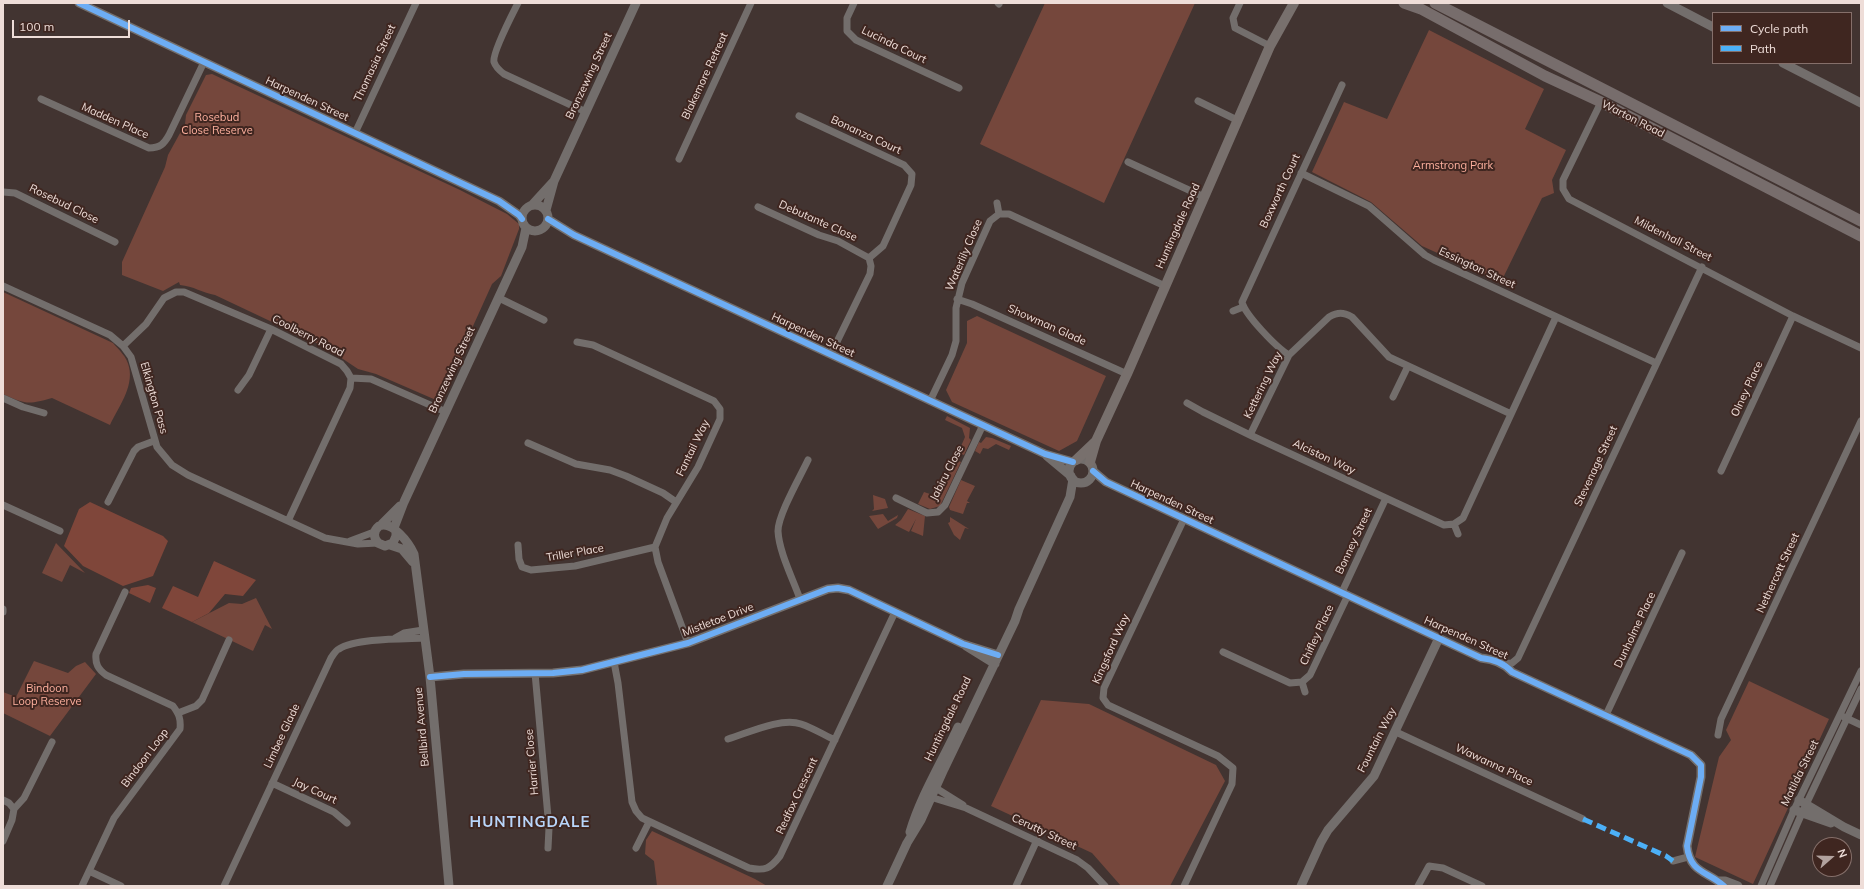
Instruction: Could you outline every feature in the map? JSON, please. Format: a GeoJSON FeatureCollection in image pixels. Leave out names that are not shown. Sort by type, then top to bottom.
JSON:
{"type":"FeatureCollection","features":[{"type":"Feature","properties":{"kind":"main road","name":"Huntingdale Road"},"geometry":{"type":"LineString","coordinates":[[1283,21],[1287,3]]}},
{"type":"Feature","properties":{"kind":"main road","name":"Huntingdale Road"},"geometry":{"type":"LineString","coordinates":[[1092,467],[1096,441],[1127,374],[1270,46],[1294,3]]}},
{"type":"Feature","properties":{"kind":"main road","name":"Warton Road"},"geometry":{"type":"LineString","coordinates":[[1404,3],[1420,9],[1545,76],[1601,102],[1861,236]]}},
{"type":"Feature","properties":{"kind":"main road","name":"Warton Road"},"geometry":{"type":"LineString","coordinates":[[1435,3],[1861,221]]}},
{"type":"Feature","properties":{"kind":"main road","name":"Huntingdale Road"},"geometry":{"type":"LineString","coordinates":[[1074,461],[1096,441]]}},
{"type":"Feature","properties":{"kind":"street","name":"Thomasia Street"},"geometry":{"type":"LineString","coordinates":[[355,133],[416,3]]}},
{"type":"Feature","properties":{"kind":"street"},"geometry":{"type":"LineString","coordinates":[[518,3],[496,52],[494,61],[498,70],[586,112]]}},
{"type":"Feature","properties":{"kind":"street","name":"Bronzewing Street"},"geometry":{"type":"LineString","coordinates":[[522,247],[544,222],[554,181],[636,3]]}},
{"type":"Feature","properties":{"kind":"street","name":"Blakemore Retreat"},"geometry":{"type":"LineString","coordinates":[[679,159],[752,3]]}},
{"type":"Feature","properties":{"kind":"street","name":"Lucinda Court"},"geometry":{"type":"LineString","coordinates":[[854,3],[847,18],[847,31],[856,40],[959,88]]}},
{"type":"Feature","properties":{"kind":"street"},"geometry":{"type":"LineString","coordinates":[[1240,3],[1233,18],[1235,28],[1270,46]]}},
{"type":"Feature","properties":{"kind":"street"},"geometry":{"type":"LineString","coordinates":[[1667,3],[1712,26]]}},
{"type":"Feature","properties":{"kind":"street","name":"Harpenden Street"},"geometry":{"type":"LineString","coordinates":[[85,4],[204,62],[499,201],[519,215],[526,228],[544,222],[574,235],[1045,454],[1074,461],[1083,459],[1106,482]]}},
{"type":"Feature","properties":{"kind":"street","name":"Madden Place"},"geometry":{"type":"LineString","coordinates":[[41,99],[149,148],[158,148],[164,143],[169,135],[204,62]]}},
{"type":"Feature","properties":{"kind":"street"},"geometry":{"type":"LineString","coordinates":[[1785,64],[1861,103]]}},
{"type":"Feature","properties":{"kind":"street","name":"Boxworth Court"},"geometry":{"type":"LineString","coordinates":[[1243,307],[1243,297],[1342,85]]}},
{"type":"Feature","properties":{"kind":"street"},"geometry":{"type":"LineString","coordinates":[[1198,101],[1237,120]]}},
{"type":"Feature","properties":{"kind":"street","name":"Mildenhall Street"},"geometry":{"type":"LineString","coordinates":[[1601,102],[1563,180],[1564,190],[1569,199],[1702,267],[1793,316],[1861,348]]}},
{"type":"Feature","properties":{"kind":"street","name":"Bonanza Court"},"geometry":{"type":"LineString","coordinates":[[799,116],[904,165],[912,174],[911,185],[883,246],[869,258]]}},
{"type":"Feature","properties":{"kind":"street"},"geometry":{"type":"LineString","coordinates":[[1128,162],[1204,197]]}},
{"type":"Feature","properties":{"kind":"street","name":"Essington Street"},"geometry":{"type":"LineString","coordinates":[[1301,173],[1368,206],[1425,255],[1656,363]]}},
{"type":"Feature","properties":{"kind":"street","name":"Bronzewing Street"},"geometry":{"type":"LineString","coordinates":[[530,206],[554,181]]}},
{"type":"Feature","properties":{"kind":"street","name":"Rosebud Close"},"geometry":{"type":"LineString","coordinates":[[3,192],[15,193],[115,242]]}},
{"type":"Feature","properties":{"kind":"street","name":"Harpenden Street"},"geometry":{"type":"LineString","coordinates":[[499,201],[530,206],[538,205],[544,222]]}},
{"type":"Feature","properties":{"kind":"street"},"geometry":{"type":"LineString","coordinates":[[997,203],[999,214],[1009,214],[1165,286]]}},
{"type":"Feature","properties":{"kind":"street"},"geometry":{"type":"LineString","coordinates":[[522,219],[522,214],[530,206]]}},
{"type":"Feature","properties":{"kind":"street","name":"Debutante Close"},"geometry":{"type":"LineString","coordinates":[[758,207],[819,235],[838,241],[869,258]]}},
{"type":"Feature","properties":{"kind":"street","name":"Waterlily Close"},"geometry":{"type":"LineString","coordinates":[[930,401],[952,355],[956,341],[957,299],[962,283],[990,221],[999,214]]}},
{"type":"Feature","properties":{"kind":"street","name":"Bronzewing Street"},"geometry":{"type":"LineString","coordinates":[[395,530],[404,502],[522,247],[526,228]]}},
{"type":"Feature","properties":{"kind":"street"},"geometry":{"type":"LineString","coordinates":[[831,354],[870,274],[871,266],[869,258]]}},
{"type":"Feature","properties":{"kind":"street","name":"Stevenage Street"},"geometry":{"type":"LineString","coordinates":[[1501,664],[1512,663],[1518,658],[1702,267]]}},
{"type":"Feature","properties":{"kind":"street","name":"Elkington Pass"},"geometry":{"type":"LineString","coordinates":[[3,286],[110,335],[123,346],[133,364],[154,441],[166,459],[179,470],[325,538],[350,541],[358,544],[378,543]]}},
{"type":"Feature","properties":{"kind":"street","name":"Coolberry Road"},"geometry":{"type":"LineString","coordinates":[[123,346],[146,324],[164,298],[176,292],[191,294],[270,329],[341,364],[348,371],[351,378]]}},
{"type":"Feature","properties":{"kind":"street"},"geometry":{"type":"LineString","coordinates":[[499,298],[544,320]]}},
{"type":"Feature","properties":{"kind":"street","name":"Showman Glade"},"geometry":{"type":"LineString","coordinates":[[957,299],[972,304],[1127,374]]}},
{"type":"Feature","properties":{"kind":"street"},"geometry":{"type":"LineString","coordinates":[[1233,311],[1243,307],[1276,347],[1288,356]]}},
{"type":"Feature","properties":{"kind":"street","name":"Kettering Way"},"geometry":{"type":"LineString","coordinates":[[1250,435],[1288,356],[1329,317],[1337,313],[1345,313],[1352,317],[1389,357],[1511,414]]}},
{"type":"Feature","properties":{"kind":"street","name":"Olney Place"},"geometry":{"type":"LineString","coordinates":[[1721,471],[1793,316]]}},
{"type":"Feature","properties":{"kind":"street"},"geometry":{"type":"LineString","coordinates":[[1458,534],[1454,524],[1463,518],[1556,317]]}},
{"type":"Feature","properties":{"kind":"street"},"geometry":{"type":"LineString","coordinates":[[238,390],[249,375],[270,329]]}},
{"type":"Feature","properties":{"kind":"street","name":"Fantail Way"},"geometry":{"type":"LineString","coordinates":[[577,342],[593,345],[714,401],[720,408],[720,419],[698,467],[666,518],[655,547]]}},
{"type":"Feature","properties":{"kind":"street"},"geometry":{"type":"LineString","coordinates":[[1393,397],[1408,366]]}},
{"type":"Feature","properties":{"kind":"street"},"geometry":{"type":"LineString","coordinates":[[288,521],[350,388],[351,378],[371,378],[446,412]]}},
{"type":"Feature","properties":{"kind":"street"},"geometry":{"type":"LineString","coordinates":[[3,398],[23,407],[44,413]]}},
{"type":"Feature","properties":{"kind":"street","name":"Alciston Way"},"geometry":{"type":"LineString","coordinates":[[1187,403],[1202,412],[1250,435],[1444,525],[1454,524]]}},
{"type":"Feature","properties":{"kind":"street","name":"Nethercott Street"},"geometry":{"type":"LineString","coordinates":[[1718,735],[1721,719],[1861,421]]}},
{"type":"Feature","properties":{"kind":"street","name":"Jabiru Close"},"geometry":{"type":"LineString","coordinates":[[896,498],[927,513],[938,512],[945,505],[983,425]]}},
{"type":"Feature","properties":{"kind":"street"},"geometry":{"type":"LineString","coordinates":[[108,502],[134,451],[138,447],[154,441]]}},
{"type":"Feature","properties":{"kind":"street"},"geometry":{"type":"LineString","coordinates":[[528,443],[576,464],[622,474],[676,502]]}},
{"type":"Feature","properties":{"kind":"street","name":"Harpenden Street"},"geometry":{"type":"LineString","coordinates":[[1045,454],[1078,480],[1106,482],[1481,658],[1508,666],[1512,672]]}},
{"type":"Feature","properties":{"kind":"street"},"geometry":{"type":"LineString","coordinates":[[800,599],[780,544],[778,530],[780,519],[808,460]]}},
{"type":"Feature","properties":{"kind":"street"},"geometry":{"type":"LineString","coordinates":[[1074,461],[1070,469],[1078,480],[1091,478],[1092,467]]}},
{"type":"Feature","properties":{"kind":"street","name":"Huntingdale Road"},"geometry":{"type":"LineString","coordinates":[[887,886],[907,843],[914,818],[928,797],[1011,620],[1019,609],[1078,480]]}},
{"type":"Feature","properties":{"kind":"street","name":"Bonney Street"},"geometry":{"type":"LineString","coordinates":[[1345,593],[1386,498]]}},
{"type":"Feature","properties":{"kind":"street","name":"Bronzewing Street"},"geometry":{"type":"LineString","coordinates":[[382,524],[404,502]]}},
{"type":"Feature","properties":{"kind":"street"},"geometry":{"type":"LineString","coordinates":[[3,505],[60,531]]}},
{"type":"Feature","properties":{"kind":"street","name":"Kingsford Way"},"geometry":{"type":"LineString","coordinates":[[1184,518],[1104,688],[1103,698],[1108,705],[1218,756],[1233,768]]}},
{"type":"Feature","properties":{"kind":"street"},"geometry":{"type":"LineString","coordinates":[[382,524],[391,525],[395,530],[395,540],[390,545],[385,546],[378,543],[375,539],[374,532],[382,524]]}},
{"type":"Feature","properties":{"kind":"street","name":"Bellbird Avenue"},"geometry":{"type":"LineString","coordinates":[[395,530],[411,547],[414,554],[416,567],[429,674],[449,886]]}},
{"type":"Feature","properties":{"kind":"street","name":"Elkington Pass"},"geometry":{"type":"LineString","coordinates":[[350,541],[374,532]]}},
{"type":"Feature","properties":{"kind":"street","name":"Triller Place"},"geometry":{"type":"LineString","coordinates":[[518,544],[519,559],[522,567],[531,570],[575,566],[655,547]]}},
{"type":"Feature","properties":{"kind":"street","name":"Bellbird Avenue"},"geometry":{"type":"LineString","coordinates":[[390,545],[407,552],[416,567]]}},
{"type":"Feature","properties":{"kind":"street"},"geometry":{"type":"LineString","coordinates":[[655,547],[658,562],[688,643]]}},
{"type":"Feature","properties":{"kind":"street","name":"Dunholme Place"},"geometry":{"type":"LineString","coordinates":[[1606,715],[1682,553]]}},
{"type":"Feature","properties":{"kind":"street","name":"Mistletoe Drive"},"geometry":{"type":"LineString","coordinates":[[429,674],[535,673],[582,670],[688,643],[800,599],[828,589],[838,588],[849,590],[994,658]]}},
{"type":"Feature","properties":{"kind":"street"},"geometry":{"type":"LineString","coordinates":[[125,592],[96,654],[95,662],[99,670],[106,676],[164,701],[173,706],[178,713],[196,706],[202,700],[229,640]]}},
{"type":"Feature","properties":{"kind":"street","name":"Chifley Place"},"geometry":{"type":"LineString","coordinates":[[1302,682],[1310,675],[1345,593]]}},
{"type":"Feature","properties":{"kind":"street","name":"Redfox Crescent"},"geometry":{"type":"LineString","coordinates":[[614,662],[618,682],[632,802],[636,811],[642,818],[649,822],[749,868],[760,870],[771,866],[780,856],[895,612]]}},
{"type":"Feature","properties":{"kind":"street","name":"Limbee Glade"},"geometry":{"type":"LineString","coordinates":[[224,886],[331,658],[338,649],[349,645],[395,638],[404,634],[424,634]]}},
{"type":"Feature","properties":{"kind":"street","name":"Fountain Way"},"geometry":{"type":"LineString","coordinates":[[1301,886],[1328,830],[1374,776],[1440,638]]}},
{"type":"Feature","properties":{"kind":"street"},"geometry":{"type":"LineString","coordinates":[[1223,652],[1290,683],[1302,682],[1305,692]]}},
{"type":"Feature","properties":{"kind":"street","name":"Harpenden Street"},"geometry":{"type":"LineString","coordinates":[[1481,658],[1487,663],[1506,672],[1512,672],[1691,755],[1701,764],[1701,777],[1687,846],[1688,857]]}},
{"type":"Feature","properties":{"kind":"street","name":"Matilda Street"},"geometry":{"type":"LineString","coordinates":[[1844,717],[1861,672]]}},
{"type":"Feature","properties":{"kind":"street","name":"Harrier Close"},"geometry":{"type":"LineString","coordinates":[[535,673],[548,828],[548,848]]}},
{"type":"Feature","properties":{"kind":"street","name":"Matilda Street"},"geometry":{"type":"LineString","coordinates":[[1761,886],[1844,717],[1861,689]]}},
{"type":"Feature","properties":{"kind":"street","name":"Bindoon Loop"},"geometry":{"type":"LineString","coordinates":[[82,886],[114,818],[180,728],[181,722],[178,713]]}},
{"type":"Feature","properties":{"kind":"street"},"geometry":{"type":"LineString","coordinates":[[1844,717],[1861,725]]}},
{"type":"Feature","properties":{"kind":"street"},"geometry":{"type":"LineString","coordinates":[[728,739],[779,723],[789,722],[800,724],[835,740]]}},
{"type":"Feature","properties":{"kind":"street","name":"Wawanna Place"},"geometry":{"type":"LineString","coordinates":[[1396,732],[1583,819]]}},
{"type":"Feature","properties":{"kind":"street"},"geometry":{"type":"LineString","coordinates":[[3,841],[12,820],[14,809],[24,798],[52,742]]}},
{"type":"Feature","properties":{"kind":"street"},"geometry":{"type":"LineString","coordinates":[[1184,886],[1232,784],[1233,768],[1241,766]]}},
{"type":"Feature","properties":{"kind":"street","name":"Jay Court"},"geometry":{"type":"LineString","coordinates":[[272,783],[334,812],[347,823]]}},
{"type":"Feature","properties":{"kind":"street","name":"Cerutty Street"},"geometry":{"type":"LineString","coordinates":[[933,786],[966,808]]}},
{"type":"Feature","properties":{"kind":"street","name":"Cerutty Street"},"geometry":{"type":"LineString","coordinates":[[928,797],[966,808],[1077,860],[1105,886]]}},
{"type":"Feature","properties":{"kind":"street"},"geometry":{"type":"LineString","coordinates":[[3,800],[9,802],[14,809]]}},
{"type":"Feature","properties":{"kind":"street"},"geometry":{"type":"LineString","coordinates":[[1803,801],[1844,827]]}},
{"type":"Feature","properties":{"kind":"street"},"geometry":{"type":"LineString","coordinates":[[1798,812],[1844,827],[1861,835]]}},
{"type":"Feature","properties":{"kind":"street","name":"Matilda Street"},"geometry":{"type":"LineString","coordinates":[[1770,886],[1798,812]]}},
{"type":"Feature","properties":{"kind":"street"},"geometry":{"type":"LineString","coordinates":[[636,848],[649,822]]}},
{"type":"Feature","properties":{"kind":"street"},"geometry":{"type":"LineString","coordinates":[[1016,886],[1037,840]]}},
{"type":"Feature","properties":{"kind":"street"},"geometry":{"type":"LineString","coordinates":[[1673,861],[1688,857],[1694,866],[1702,873],[1721,883],[1738,886]]}},
{"type":"Feature","properties":{"kind":"street"},"geometry":{"type":"LineString","coordinates":[[1418,886],[1429,866],[1443,868],[1482,886]]}},
{"type":"Feature","properties":{"kind":"street"},"geometry":{"type":"LineString","coordinates":[[89,871],[121,886]]}},
{"type":"Feature","properties":{"kind":"green space"},"geometry":{"type":"Polygon","coordinates":[[[1045,3],[1195,3],[1104,203],[980,144],[1045,3]]]}},
{"type":"Feature","properties":{"kind":"green space","name":"Armstrong Park"},"geometry":{"type":"Polygon","coordinates":[[[1429,30],[1544,89],[1525,129],[1566,150],[1552,180],[1554,193],[1542,198],[1501,282],[1422,246],[1371,202],[1312,172],[1344,102],[1387,119],[1429,30]]]}},
{"type":"Feature","properties":{"kind":"green space","name":"Rosebud Close Reserve"},"geometry":{"type":"Polygon","coordinates":[[[212,74],[460,190],[507,214],[519,224],[519,229],[501,276],[492,284],[469,335],[468,346],[441,397],[436,400],[376,374],[358,369],[325,347],[215,295],[180,285],[179,282],[163,291],[122,275],[122,262],[165,167],[168,155],[185,124],[186,115],[206,75],[212,74]]]}},
{"type":"Feature","properties":{"kind":"green space"},"geometry":{"type":"Polygon","coordinates":[[[3,292],[113,343],[122,354],[129,367],[129,382],[124,397],[110,425],[52,398],[37,402],[22,402],[3,394],[3,292]]]}},
{"type":"Feature","properties":{"kind":"green space"},"geometry":{"type":"Polygon","coordinates":[[[977,316],[1106,376],[1077,441],[1059,451],[952,402],[946,390],[967,343],[967,321],[977,316]]]}},
{"type":"Feature","properties":{"kind":"green space"},"geometry":{"type":"Polygon","coordinates":[[[947,416],[970,428],[969,438],[971,440],[964,455],[958,453],[965,437],[962,428],[945,420],[947,416]]]}},
{"type":"Feature","properties":{"kind":"green space"},"geometry":{"type":"Polygon","coordinates":[[[986,437],[1011,446],[1009,450],[996,444],[988,449],[983,448],[980,454],[975,451],[979,442],[981,443],[986,437]]]}},
{"type":"Feature","properties":{"kind":"green space"},"geometry":{"type":"Polygon","coordinates":[[[955,459],[961,462],[940,506],[930,509],[918,504],[924,492],[933,495],[938,490],[940,491],[955,459]]]}},
{"type":"Feature","properties":{"kind":"green space"},"geometry":{"type":"Polygon","coordinates":[[[961,480],[975,486],[967,501],[970,503],[967,503],[963,514],[950,510],[949,507],[961,480]]]}},
{"type":"Feature","properties":{"kind":"green space"},"geometry":{"type":"Polygon","coordinates":[[[873,495],[885,499],[888,508],[872,511],[874,509],[873,495]]]}},
{"type":"Feature","properties":{"kind":"green space"},"geometry":{"type":"Polygon","coordinates":[[[908,509],[925,516],[923,536],[911,531],[916,519],[909,532],[895,525],[901,520],[908,509]]]}},
{"type":"Feature","properties":{"kind":"green space"},"geometry":{"type":"Polygon","coordinates":[[[883,514],[888,521],[898,515],[897,518],[878,529],[869,516],[883,514]]]}},
{"type":"Feature","properties":{"kind":"green space"},"geometry":{"type":"Polygon","coordinates":[[[950,517],[969,529],[965,528],[960,540],[954,535],[948,523],[950,522],[950,517]]]}},
{"type":"Feature","properties":{"kind":"green space"},"geometry":{"type":"Polygon","coordinates":[[[56,543],[85,573],[70,565],[62,582],[42,573],[56,543]]]}},
{"type":"Feature","properties":{"kind":"green space"},"geometry":{"type":"Polygon","coordinates":[[[256,598],[272,629],[265,625],[253,651],[192,622],[229,603],[242,604],[256,598]]]}},
{"type":"Feature","properties":{"kind":"green space","name":"Bindoon Loop Reserve"},"geometry":{"type":"Polygon","coordinates":[[[34,661],[68,673],[76,666],[85,662],[96,674],[50,736],[3,713],[3,692],[16,697],[34,661]]]}},
{"type":"Feature","properties":{"kind":"green space"},"geometry":{"type":"Polygon","coordinates":[[[1749,681],[1829,719],[1753,884],[1695,857],[1719,757],[1731,740],[1726,730],[1749,681]]]}},
{"type":"Feature","properties":{"kind":"green space"},"geometry":{"type":"Polygon","coordinates":[[[1041,700],[1089,704],[1216,765],[1225,781],[1170,886],[1121,886],[1092,853],[991,806],[1041,700]]]}},
{"type":"Feature","properties":{"kind":"green space"},"geometry":{"type":"Polygon","coordinates":[[[652,831],[767,886],[657,886],[654,861],[645,854],[646,840],[652,831]]]}},
{"type":"Feature","properties":{"kind":"shaded area"},"geometry":{"type":"Polygon","coordinates":[[[90,502],[163,536],[168,541],[153,576],[123,586],[83,566],[64,546],[79,509],[90,502]]]}},
{"type":"Feature","properties":{"kind":"shaded area"},"geometry":{"type":"Polygon","coordinates":[[[214,561],[256,580],[243,596],[225,594],[209,613],[192,622],[162,608],[173,586],[198,597],[214,561]]]}},
{"type":"Feature","properties":{"kind":"shaded area"},"geometry":{"type":"Polygon","coordinates":[[[148,585],[156,588],[150,603],[129,593],[131,588],[148,585]]]}},
{"type":"Feature","properties":{"kind":"marked path"},"geometry":{"type":"LineString","coordinates":[[1583,819],[1666,856],[1673,861]]}},
{"type":"Feature","properties":{"kind":"cycle path"},"geometry":{"type":"LineString","coordinates":[[79,3],[499,201],[519,215],[522,219]]}},
{"type":"Feature","properties":{"kind":"cycle path"},"geometry":{"type":"LineString","coordinates":[[548,219],[574,235],[1045,454],[1073,462]]}},
{"type":"Feature","properties":{"kind":"cycle path"},"geometry":{"type":"LineString","coordinates":[[1093,471],[1106,482],[1481,658],[1498,662],[1512,672],[1691,755],[1701,765],[1701,777],[1687,846],[1689,855],[1696,867],[1724,886]]}},
{"type":"Feature","properties":{"kind":"cycle path"},"geometry":{"type":"LineString","coordinates":[[430,677],[464,674],[553,673],[582,670],[688,643],[828,589],[838,588],[849,590],[963,644],[998,655]]}},
{"type":"Feature","properties":{"kind":"district","name":"HUNTINGDALE"},"geometry":{"type":"Point","coordinates":[530,822]}}]}
